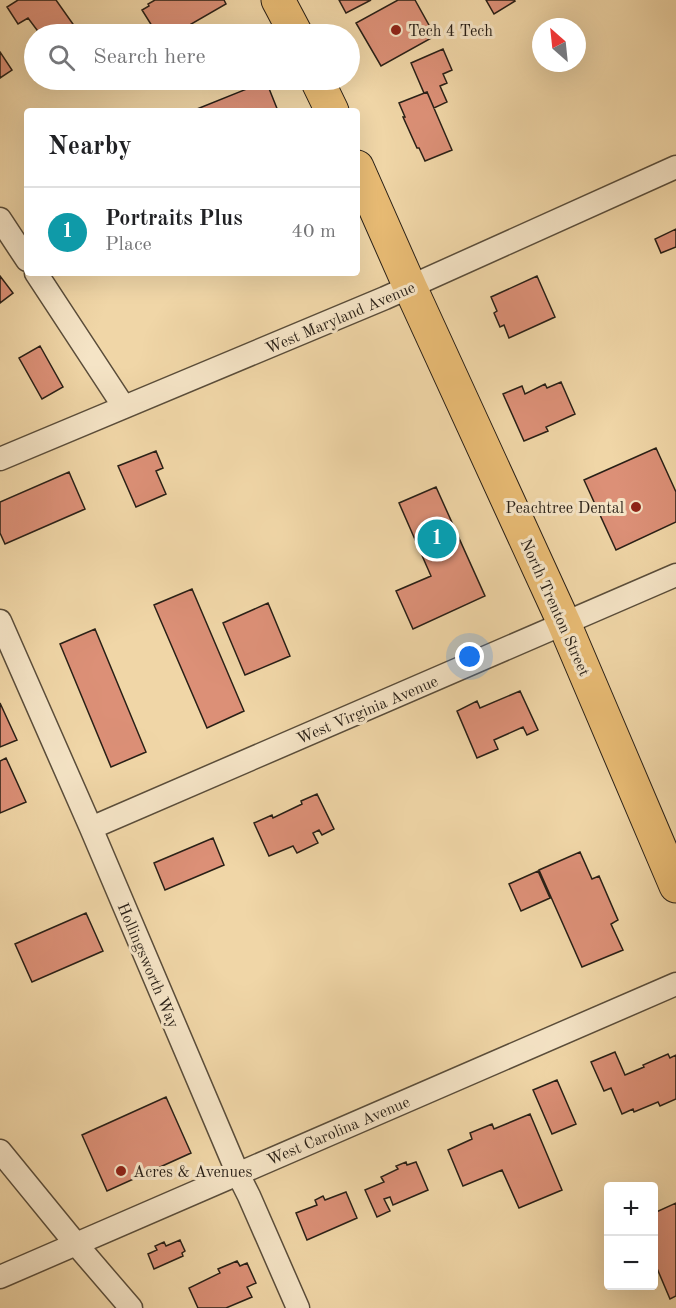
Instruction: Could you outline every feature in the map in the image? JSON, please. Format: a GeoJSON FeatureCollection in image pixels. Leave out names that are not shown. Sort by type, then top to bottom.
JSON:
{"type":"FeatureCollection","features":[{"type":"Feature","properties":{"kind":"highway"},"geometry":{"type":"LineString","coordinates":[[278,0],[291,24]]}},
{"type":"Feature","properties":{"kind":"highway"},"geometry":{"type":"LineString","coordinates":[[322,90],[331,108]]}},
{"type":"Feature","properties":{"kind":"highway","name":"North Trenton Street"},"geometry":{"type":"LineString","coordinates":[[360,173],[564,623],[676,886]]}},
{"type":"Feature","properties":{"kind":"street","name":"West Maryland Avenue"},"geometry":{"type":"LineString","coordinates":[[0,459],[410,287],[676,167]]}},
{"type":"Feature","properties":{"kind":"street"},"geometry":{"type":"LineString","coordinates":[[1,221],[24,256]]}},
{"type":"Feature","properties":{"kind":"street"},"geometry":{"type":"LineString","coordinates":[[38,276],[124,407]]}},
{"type":"Feature","properties":{"kind":"street","name":"West Virginia Avenue"},"geometry":{"type":"LineString","coordinates":[[91,828],[676,575]]}},
{"type":"Feature","properties":{"kind":"street","name":"Hollingsworth Way"},"geometry":{"type":"LineString","coordinates":[[0,621],[298,1308]]}},
{"type":"Feature","properties":{"kind":"street","name":"West Carolina Avenue"},"geometry":{"type":"LineString","coordinates":[[0,1277],[676,984]]}},
{"type":"Feature","properties":{"kind":"street"},"geometry":{"type":"LineString","coordinates":[[0,1151],[131,1308]]}},
{"type":"Feature","properties":{"kind":"building"},"geometry":{"type":"Polygon","coordinates":[[[18,0],[56,0],[73,24],[32,24],[28,18],[18,24],[7,7],[18,0]]]}},
{"type":"Feature","properties":{"kind":"building"},"geometry":{"type":"Polygon","coordinates":[[[155,0],[224,0],[226,4],[191,24],[151,24],[142,10],[149,6],[148,4],[155,0]]]}},
{"type":"Feature","properties":{"kind":"building"},"geometry":{"type":"Polygon","coordinates":[[[339,0],[371,0],[346,13],[339,0]]]}},
{"type":"Feature","properties":{"kind":"building","name":"Tech 4 Tech"},"geometry":{"type":"Polygon","coordinates":[[[398,0],[415,0],[435,36],[381,66],[360,30],[360,24],[356,23],[398,0]]]}},
{"type":"Feature","properties":{"kind":"building"},"geometry":{"type":"Polygon","coordinates":[[[486,0],[514,0],[515,1],[494,14],[486,0]]]}},
{"type":"Feature","properties":{"kind":"building"},"geometry":{"type":"Polygon","coordinates":[[[443,49],[452,70],[443,74],[447,83],[440,86],[447,102],[434,108],[427,92],[424,93],[411,63],[443,49]]]}},
{"type":"Feature","properties":{"kind":"building"},"geometry":{"type":"Polygon","coordinates":[[[0,52],[12,70],[0,78],[0,52]]]}},
{"type":"Feature","properties":{"kind":"building"},"geometry":{"type":"Polygon","coordinates":[[[244,90],[270,90],[277,108],[199,108],[244,90]]]}},
{"type":"Feature","properties":{"kind":"building"},"geometry":{"type":"Polygon","coordinates":[[[427,92],[452,150],[425,161],[403,117],[405,117],[399,103],[427,92]]]}},
{"type":"Feature","properties":{"kind":"building"},"geometry":{"type":"Polygon","coordinates":[[[676,229],[676,247],[661,253],[655,239],[676,229]]]}},
{"type":"Feature","properties":{"kind":"building"},"geometry":{"type":"Polygon","coordinates":[[[0,276],[13,293],[0,303],[0,276]]]}},
{"type":"Feature","properties":{"kind":"building"},"geometry":{"type":"Polygon","coordinates":[[[537,276],[555,317],[509,338],[504,325],[500,327],[491,297],[537,276]]]}},
{"type":"Feature","properties":{"kind":"building"},"geometry":{"type":"Polygon","coordinates":[[[40,346],[63,387],[42,399],[19,358],[40,346]]]}},
{"type":"Feature","properties":{"kind":"building"},"geometry":{"type":"Polygon","coordinates":[[[561,382],[575,414],[546,427],[548,431],[524,441],[503,394],[522,386],[525,394],[545,384],[547,388],[561,382]]]}},
{"type":"Feature","properties":{"kind":"building","name":"Peachtree Dental"},"geometry":{"type":"Polygon","coordinates":[[[656,448],[676,492],[676,522],[616,550],[584,480],[656,448]]]}},
{"type":"Feature","properties":{"kind":"building"},"geometry":{"type":"Polygon","coordinates":[[[156,451],[163,468],[156,471],[166,494],[136,507],[118,466],[156,451]]]}},
{"type":"Feature","properties":{"kind":"building"},"geometry":{"type":"Polygon","coordinates":[[[69,472],[85,509],[5,544],[0,533],[0,502],[69,472]]]}},
{"type":"Feature","properties":{"kind":"building"},"geometry":{"type":"Polygon","coordinates":[[[436,487],[485,596],[413,629],[396,591],[431,576],[399,503],[436,487]]]}},
{"type":"Feature","properties":{"kind":"building"},"geometry":{"type":"Polygon","coordinates":[[[192,589],[244,711],[207,728],[154,605],[192,589]]]}},
{"type":"Feature","properties":{"kind":"building"},"geometry":{"type":"Polygon","coordinates":[[[268,603],[290,656],[245,675],[223,623],[268,603]]]}},
{"type":"Feature","properties":{"kind":"building"},"geometry":{"type":"Polygon","coordinates":[[[95,629],[146,752],[111,767],[60,644],[95,629]]]}},
{"type":"Feature","properties":{"kind":"building"},"geometry":{"type":"Polygon","coordinates":[[[520,691],[538,730],[527,735],[523,727],[494,740],[498,749],[477,758],[457,711],[477,701],[480,708],[520,691]]]}},
{"type":"Feature","properties":{"kind":"building"},"geometry":{"type":"Polygon","coordinates":[[[0,703],[17,740],[0,747],[0,703]]]}},
{"type":"Feature","properties":{"kind":"building"},"geometry":{"type":"Polygon","coordinates":[[[6,758],[26,802],[0,813],[0,761],[6,758]]]}},
{"type":"Feature","properties":{"kind":"building"},"geometry":{"type":"Polygon","coordinates":[[[317,794],[334,829],[322,835],[319,830],[313,833],[318,843],[297,853],[293,846],[269,856],[254,823],[272,815],[273,818],[317,794]]]}},
{"type":"Feature","properties":{"kind":"building"},"geometry":{"type":"Polygon","coordinates":[[[213,838],[224,865],[165,890],[154,863],[213,838]]]}},
{"type":"Feature","properties":{"kind":"building"},"geometry":{"type":"Polygon","coordinates":[[[580,852],[592,879],[599,876],[618,920],[611,924],[623,950],[582,967],[539,870],[580,852]]]}},
{"type":"Feature","properties":{"kind":"building"},"geometry":{"type":"Polygon","coordinates":[[[538,871],[550,898],[521,911],[509,884],[538,871]]]}},
{"type":"Feature","properties":{"kind":"building"},"geometry":{"type":"Polygon","coordinates":[[[86,913],[103,951],[32,982],[15,944],[86,913]]]}},
{"type":"Feature","properties":{"kind":"building"},"geometry":{"type":"Polygon","coordinates":[[[615,1052],[625,1075],[668,1054],[670,1058],[676,1055],[676,1099],[660,1106],[658,1102],[634,1112],[633,1109],[622,1114],[611,1088],[604,1091],[591,1062],[615,1052]]]}},
{"type":"Feature","properties":{"kind":"building"},"geometry":{"type":"Polygon","coordinates":[[[557,1080],[576,1124],[552,1134],[533,1090],[557,1080]]]}},
{"type":"Feature","properties":{"kind":"building"},"geometry":{"type":"Polygon","coordinates":[[[166,1097],[191,1153],[107,1191],[82,1135],[166,1097]]]}},
{"type":"Feature","properties":{"kind":"building"},"geometry":{"type":"Polygon","coordinates":[[[530,1114],[562,1190],[519,1208],[502,1170],[463,1186],[448,1150],[472,1139],[470,1133],[492,1124],[494,1129],[530,1114]]]}},
{"type":"Feature","properties":{"kind":"building"},"geometry":{"type":"Polygon","coordinates":[[[406,1162],[407,1165],[416,1162],[428,1190],[393,1205],[390,1197],[384,1199],[390,1211],[377,1217],[365,1190],[384,1182],[381,1177],[398,1169],[396,1166],[406,1162]]]}},
{"type":"Feature","properties":{"kind":"building"},"geometry":{"type":"Polygon","coordinates":[[[346,1192],[357,1218],[307,1240],[296,1213],[317,1205],[315,1200],[323,1196],[325,1200],[346,1192]]]}},
{"type":"Feature","properties":{"kind":"building"},"geometry":{"type":"Polygon","coordinates":[[[676,1203],[676,1296],[670,1299],[658,1271],[658,1211],[676,1203]]]}},
{"type":"Feature","properties":{"kind":"building"},"geometry":{"type":"Polygon","coordinates":[[[180,1240],[185,1251],[182,1253],[183,1256],[154,1269],[148,1254],[157,1250],[155,1246],[164,1242],[166,1246],[180,1240]]]}},
{"type":"Feature","properties":{"kind":"building"},"geometry":{"type":"Polygon","coordinates":[[[237,1261],[240,1266],[247,1263],[256,1283],[247,1287],[252,1297],[226,1308],[198,1308],[189,1288],[220,1273],[218,1269],[237,1261]]]}},
{"type":"Feature","properties":{"kind":"place","name":"Tech 4 Tech"},"geometry":{"type":"Point","coordinates":[396,30]}},
{"type":"Feature","properties":{"kind":"place","name":"Peachtree Dental"},"geometry":{"type":"Point","coordinates":[636,507]}},
{"type":"Feature","properties":{"kind":"place","name":"Portraits Plus"},"geometry":{"type":"Point","coordinates":[437,539]}},
{"type":"Feature","properties":{"kind":"place","name":"Acres & Avenues"},"geometry":{"type":"Point","coordinates":[121,1171]}}]}
